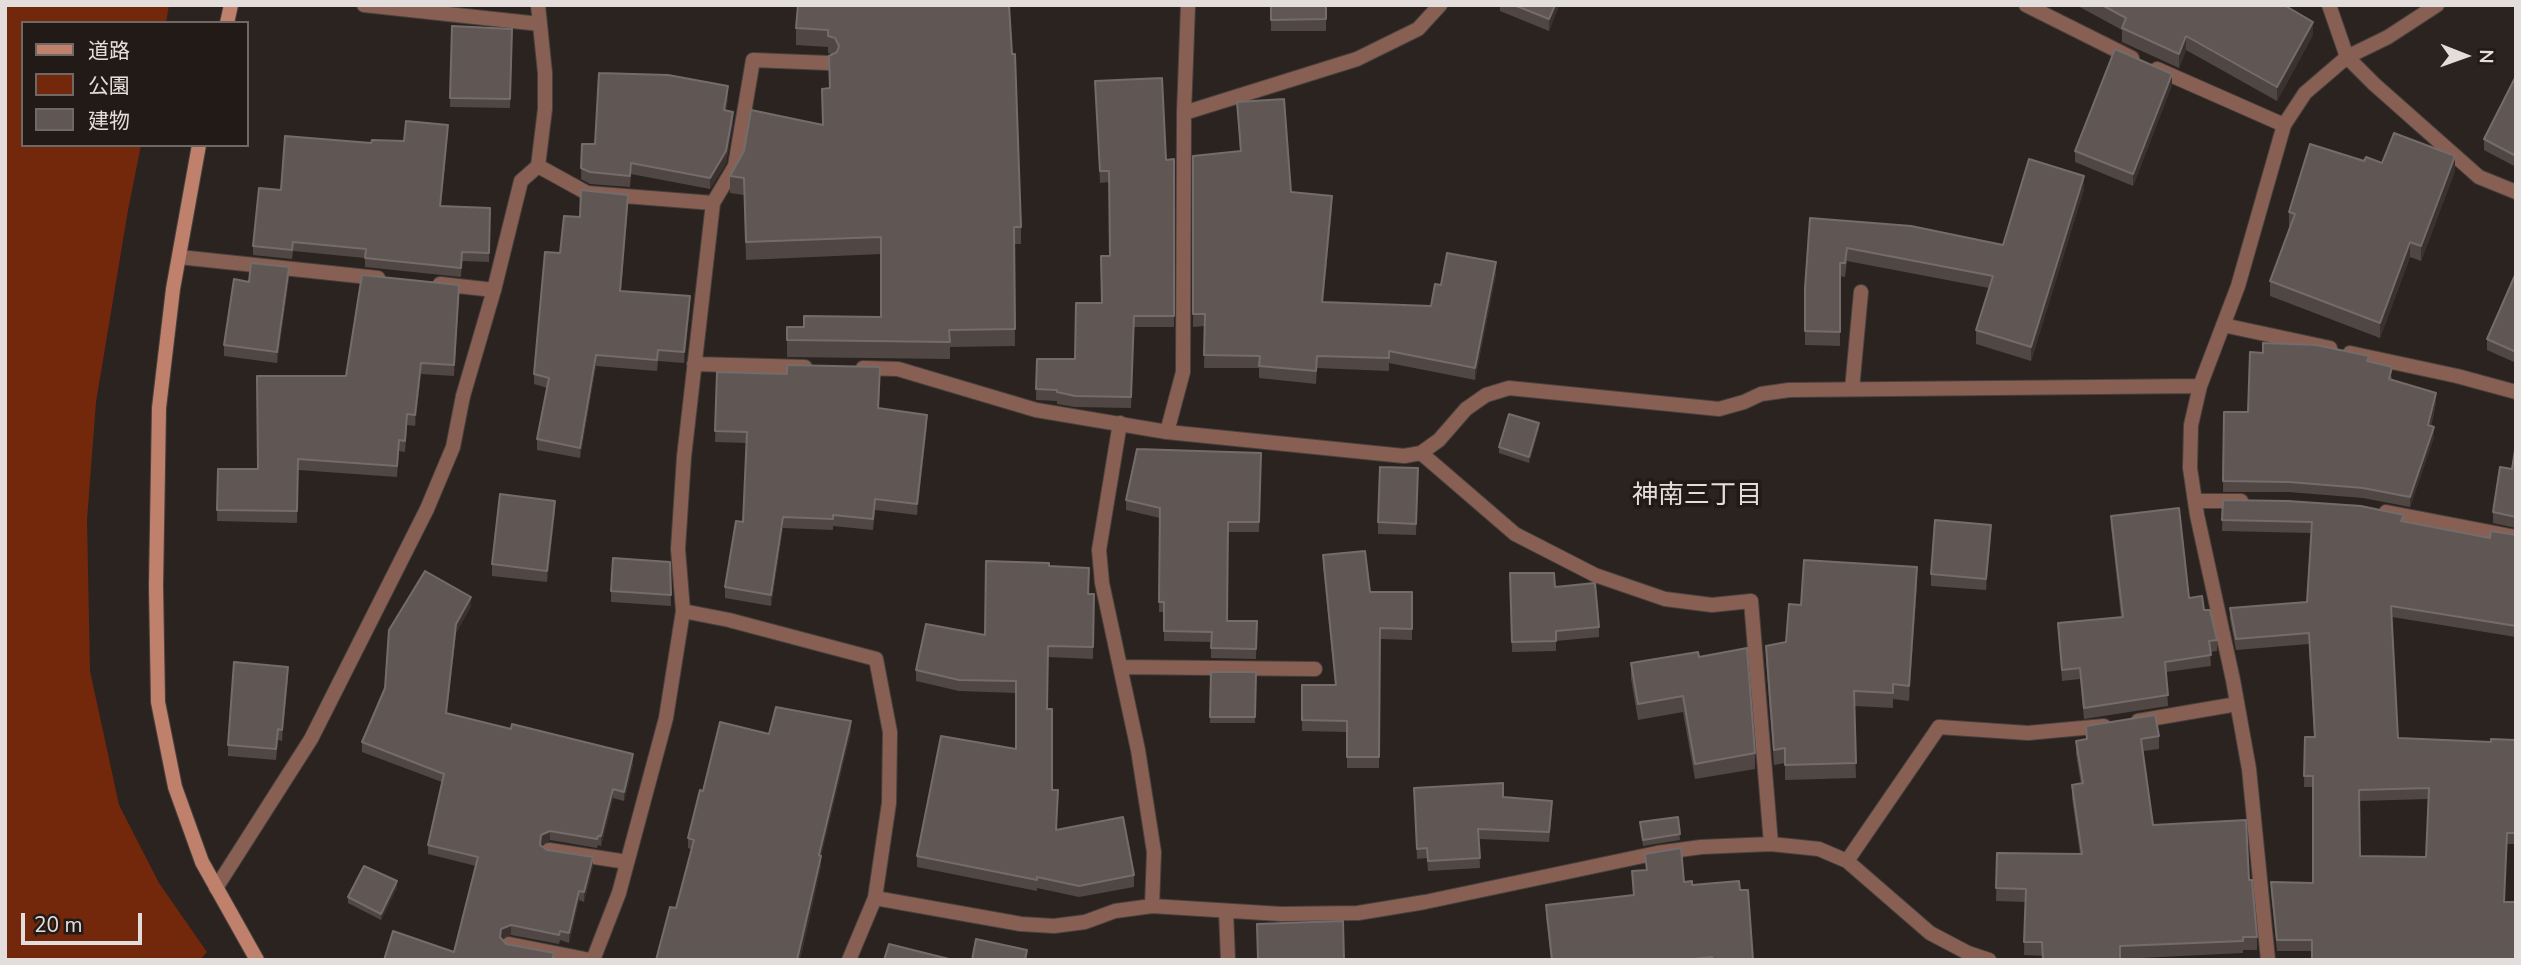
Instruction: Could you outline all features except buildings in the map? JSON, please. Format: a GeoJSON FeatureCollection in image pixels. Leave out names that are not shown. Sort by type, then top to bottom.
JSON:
{"type":"FeatureCollection","features":[{"type":"Feature","properties":{"kind":"street"},"geometry":{"type":"LineString","coordinates":[[364,5],[540,24]]}},
{"type":"Feature","properties":{"kind":"street"},"geometry":{"type":"LineString","coordinates":[[216,888],[311,738],[427,509],[453,447],[463,396],[494,290],[521,181],[538,166],[545,109],[545,73],[538,5]]}},
{"type":"Feature","properties":{"kind":"street"},"geometry":{"type":"LineString","coordinates":[[1167,432],[1183,372],[1184,113],[1188,5]]}},
{"type":"Feature","properties":{"kind":"street"},"geometry":{"type":"LineString","coordinates":[[1184,113],[1357,59],[1418,29],[1440,5]]}},
{"type":"Feature","properties":{"kind":"street"},"geometry":{"type":"LineString","coordinates":[[2026,5],[2092,39],[2284,125]]}},
{"type":"Feature","properties":{"kind":"street"},"geometry":{"type":"LineString","coordinates":[[2329,5],[2347,57],[2374,85],[2479,177],[2516,192]]}},
{"type":"Feature","properties":{"kind":"street"},"geometry":{"type":"LineString","coordinates":[[2268,960],[2249,769],[2195,500],[2190,468],[2191,425],[2200,386],[2238,286],[2284,125],[2305,93],[2347,57],[2388,37],[2437,5]]}},
{"type":"Feature","properties":{"kind":"street"},"geometry":{"type":"LineString","coordinates":[[509,944],[592,960],[619,893],[666,719],[683,611],[678,549],[684,457],[713,203],[735,166],[752,60],[829,62]]}},
{"type":"Feature","properties":{"kind":"street"},"geometry":{"type":"LineString","coordinates":[[199,147],[179,257],[159,408],[156,586],[158,702],[175,787],[202,862],[257,960]]}},
{"type":"Feature","properties":{"kind":"street"},"geometry":{"type":"LineString","coordinates":[[538,166],[587,193],[713,203]]}},
{"type":"Feature","properties":{"kind":"street"},"geometry":{"type":"LineString","coordinates":[[179,257],[398,280]]}},
{"type":"Feature","properties":{"kind":"street"},"geometry":{"type":"LineString","coordinates":[[426,283],[494,290]]}},
{"type":"Feature","properties":{"kind":"street"},"geometry":{"type":"LineString","coordinates":[[1852,389],[1861,292]]}},
{"type":"Feature","properties":{"kind":"street"},"geometry":{"type":"LineString","coordinates":[[2223,326],[2457,376],[2516,392]]}},
{"type":"Feature","properties":{"kind":"street"},"geometry":{"type":"LineString","coordinates":[[694,364],[817,367]]}},
{"type":"Feature","properties":{"kind":"street"},"geometry":{"type":"LineString","coordinates":[[844,368],[898,369],[1036,410],[1167,432],[1404,456],[1421,453],[1439,440],[1466,409],[1486,395],[1509,388],[1719,409],[1761,394],[1789,390],[2200,386]]}},
{"type":"Feature","properties":{"kind":"street"},"geometry":{"type":"LineString","coordinates":[[1120,423],[1099,550],[1102,583],[1138,750],[1154,852],[1152,906]]}},
{"type":"Feature","properties":{"kind":"street"},"geometry":{"type":"LineString","coordinates":[[1421,453],[1515,534],[1595,575],[1665,599],[1712,605],[1751,601],[1771,844]]}},
{"type":"Feature","properties":{"kind":"street"},"geometry":{"type":"LineString","coordinates":[[2195,500],[2262,501]]}},
{"type":"Feature","properties":{"kind":"street"},"geometry":{"type":"LineString","coordinates":[[2375,510],[2516,537]]}},
{"type":"Feature","properties":{"kind":"street"},"geometry":{"type":"LineString","coordinates":[[683,611],[729,620],[876,659],[890,732],[889,803],[875,898],[849,960]]}},
{"type":"Feature","properties":{"kind":"street"},"geometry":{"type":"LineString","coordinates":[[1120,667],[1315,668]]}},
{"type":"Feature","properties":{"kind":"street"},"geometry":{"type":"LineString","coordinates":[[1847,861],[1939,727],[2028,733],[2086,729],[2237,704]]}},
{"type":"Feature","properties":{"kind":"street"},"geometry":{"type":"LineString","coordinates":[[875,898],[1021,924],[1054,926],[1085,922],[1115,911],[1152,906],[1281,914],[1359,913],[1425,902],[1657,853],[1701,847],[1771,844],[1819,849],[1847,861],[1930,933],[1968,953],[1989,960]]}},
{"type":"Feature","properties":{"kind":"street"},"geometry":{"type":"LineString","coordinates":[[549,850],[627,862]]}},
{"type":"Feature","properties":{"kind":"street"},"geometry":{"type":"LineString","coordinates":[[1226,911],[1228,960]]}},
{"type":"Feature","properties":{"kind":"green space"},"geometry":{"type":"Polygon","coordinates":[[[5,5],[169,5],[166,21],[21,21],[21,147],[141,147],[96,402],[87,520],[90,671],[119,805],[159,883],[207,952],[200,960],[5,960],[5,5]]]}},
{"type":"Feature","properties":{"kind":"district","name":"神南三丁目"},"geometry":{"type":"Point","coordinates":[1697,497]}}]}
